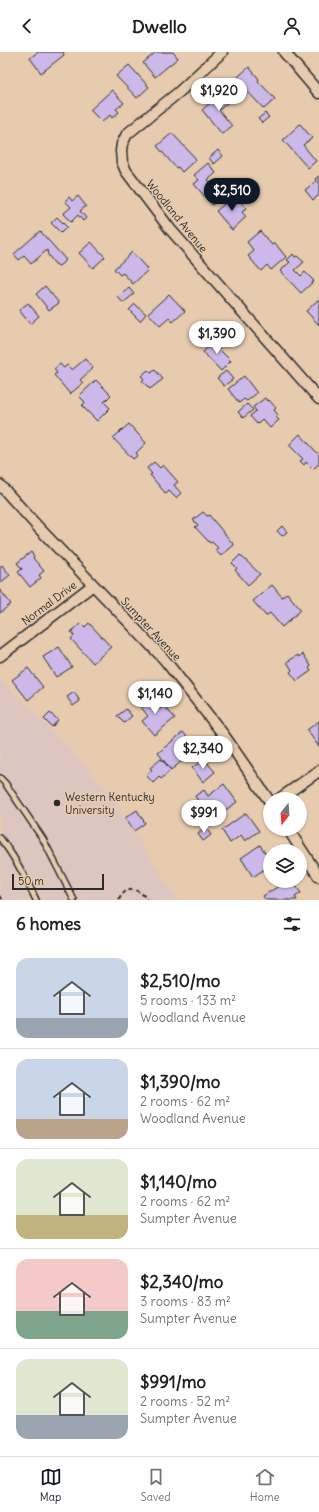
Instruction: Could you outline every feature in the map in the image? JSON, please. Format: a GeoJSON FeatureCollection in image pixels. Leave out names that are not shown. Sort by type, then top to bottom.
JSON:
{"type":"FeatureCollection","features":[{"type":"Feature","properties":{"kind":"street","name":"Woodland Avenue"},"geometry":{"type":"LineString","coordinates":[[222,52],[179,92],[126,134],[121,147],[122,162],[126,170],[170,229],[319,399]]}},
{"type":"Feature","properties":{"kind":"street"},"geometry":{"type":"LineString","coordinates":[[284,52],[319,93]]}},
{"type":"Feature","properties":{"kind":"street","name":"Sumpter Avenue"},"geometry":{"type":"LineString","coordinates":[[0,485],[38,527],[145,638],[178,676],[223,734],[263,792]]}},
{"type":"Feature","properties":{"kind":"street","name":"Normal Drive"},"geometry":{"type":"LineString","coordinates":[[0,656],[93,584]]}},
{"type":"Feature","properties":{"kind":"street"},"geometry":{"type":"LineString","coordinates":[[290,792],[319,771]]}},
{"type":"Feature","properties":{"kind":"street"},"geometry":{"type":"LineString","coordinates":[[293,836],[319,877]]}},
{"type":"Feature","properties":{"kind":"lane"},"geometry":{"type":"LineString","coordinates":[[0,778],[5,783],[43,839],[74,900]]}},
{"type":"Feature","properties":{"kind":"lane"},"geometry":{"type":"LineString","coordinates":[[0,838],[27,879],[36,900]]}},
{"type":"Feature","properties":{"kind":"path"},"geometry":{"type":"LineString","coordinates":[[119,900],[125,892],[132,889],[143,893],[147,900]]}},
{"type":"Feature","properties":{"kind":"path"},"geometry":{"type":"LineString","coordinates":[[0,896],[3,900]]}},
{"type":"Feature","properties":{"kind":"shaded area","name":"Western Kentucky University"},"geometry":{"type":"Polygon","coordinates":[[[0,678],[69,748],[104,787],[178,900],[0,900],[0,678]]]}},
{"type":"Feature","properties":{"kind":"building"},"geometry":{"type":"Polygon","coordinates":[[[38,52],[63,52],[64,55],[41,73],[30,58],[38,52]]]}},
{"type":"Feature","properties":{"kind":"building"},"geometry":{"type":"Polygon","coordinates":[[[156,52],[173,52],[178,58],[155,77],[143,63],[156,52]]]}},
{"type":"Feature","properties":{"kind":"building"},"geometry":{"type":"Polygon","coordinates":[[[129,65],[149,87],[137,98],[116,76],[129,65]]]}},
{"type":"Feature","properties":{"kind":"building"},"geometry":{"type":"Polygon","coordinates":[[[249,67],[259,79],[258,81],[275,99],[264,109],[248,92],[242,97],[230,84],[249,67]]]}},
{"type":"Feature","properties":{"kind":"building"},"geometry":{"type":"Polygon","coordinates":[[[112,90],[124,103],[116,109],[119,112],[112,118],[110,115],[102,122],[90,110],[112,90]]]}},
{"type":"Feature","properties":{"kind":"building"},"geometry":{"type":"Polygon","coordinates":[[[225,90],[232,99],[219,110],[232,126],[222,134],[202,110],[225,90]]]}},
{"type":"Feature","properties":{"kind":"building"},"geometry":{"type":"Polygon","coordinates":[[[265,113],[269,117],[262,123],[258,119],[265,113]]]}},
{"type":"Feature","properties":{"kind":"building"},"geometry":{"type":"Polygon","coordinates":[[[300,124],[312,138],[303,145],[316,161],[308,168],[283,140],[300,124]]]}},
{"type":"Feature","properties":{"kind":"building"},"geometry":{"type":"Polygon","coordinates":[[[172,133],[196,159],[182,172],[178,167],[176,168],[157,146],[172,133]]]}},
{"type":"Feature","properties":{"kind":"building"},"geometry":{"type":"Polygon","coordinates":[[[218,150],[223,156],[214,164],[209,158],[218,150]]]}},
{"type":"Feature","properties":{"kind":"building"},"geometry":{"type":"Polygon","coordinates":[[[208,163],[216,173],[208,180],[223,197],[212,205],[194,184],[199,180],[194,175],[208,163]]]}},
{"type":"Feature","properties":{"kind":"building"},"geometry":{"type":"Polygon","coordinates":[[[319,176],[319,195],[313,200],[305,190],[316,181],[315,179],[319,176]]]}},
{"type":"Feature","properties":{"kind":"building"},"geometry":{"type":"Polygon","coordinates":[[[235,195],[246,208],[242,212],[246,217],[232,230],[216,211],[235,195]]]}},
{"type":"Feature","properties":{"kind":"building"},"geometry":{"type":"Polygon","coordinates":[[[78,196],[86,206],[80,211],[86,218],[83,221],[78,215],[71,222],[63,214],[71,207],[65,201],[69,197],[72,201],[78,196]]]}},
{"type":"Feature","properties":{"kind":"building"},"geometry":{"type":"Polygon","coordinates":[[[57,217],[67,227],[61,233],[51,223],[57,217]]]}},
{"type":"Feature","properties":{"kind":"building"},"geometry":{"type":"Polygon","coordinates":[[[40,231],[66,260],[59,266],[55,264],[48,255],[47,250],[31,264],[24,256],[19,260],[14,254],[40,231]]]}},
{"type":"Feature","properties":{"kind":"building"},"geometry":{"type":"Polygon","coordinates":[[[260,231],[272,245],[275,243],[286,257],[271,270],[267,265],[261,271],[248,256],[254,251],[247,242],[260,231]]]}},
{"type":"Feature","properties":{"kind":"building"},"geometry":{"type":"Polygon","coordinates":[[[91,242],[105,257],[93,268],[79,253],[91,242]]]}},
{"type":"Feature","properties":{"kind":"building"},"geometry":{"type":"Polygon","coordinates":[[[132,252],[148,270],[133,284],[123,273],[120,275],[114,269],[132,252]]]}},
{"type":"Feature","properties":{"kind":"building"},"geometry":{"type":"Polygon","coordinates":[[[293,254],[295,257],[297,256],[304,262],[295,270],[301,276],[305,272],[314,281],[301,293],[280,271],[290,262],[287,260],[293,254]]]}},
{"type":"Feature","properties":{"kind":"building"},"geometry":{"type":"Polygon","coordinates":[[[45,286],[59,303],[49,310],[36,294],[45,286]]]}},
{"type":"Feature","properties":{"kind":"building"},"geometry":{"type":"Polygon","coordinates":[[[129,288],[134,294],[123,303],[118,297],[129,288]]]}},
{"type":"Feature","properties":{"kind":"building"},"geometry":{"type":"Polygon","coordinates":[[[169,294],[185,311],[173,322],[169,318],[160,326],[148,313],[169,294]]]}},
{"type":"Feature","properties":{"kind":"building"},"geometry":{"type":"Polygon","coordinates":[[[319,299],[319,325],[306,311],[319,299]]]}},
{"type":"Feature","properties":{"kind":"building"},"geometry":{"type":"Polygon","coordinates":[[[28,303],[39,316],[30,324],[19,310],[28,303]]]}},
{"type":"Feature","properties":{"kind":"building"},"geometry":{"type":"Polygon","coordinates":[[[135,304],[146,314],[140,321],[129,310],[135,304]]]}},
{"type":"Feature","properties":{"kind":"building"},"geometry":{"type":"Polygon","coordinates":[[[216,339],[222,345],[218,348],[231,361],[221,371],[203,352],[216,339]]]}},
{"type":"Feature","properties":{"kind":"building"},"geometry":{"type":"Polygon","coordinates":[[[85,359],[93,368],[80,380],[83,383],[70,394],[54,375],[57,373],[54,369],[60,364],[64,368],[67,365],[72,370],[85,359]]]}},
{"type":"Feature","properties":{"kind":"building"},"geometry":{"type":"Polygon","coordinates":[[[148,370],[151,373],[155,370],[163,379],[150,389],[142,381],[144,379],[141,376],[148,370]]]}},
{"type":"Feature","properties":{"kind":"building"},"geometry":{"type":"Polygon","coordinates":[[[226,371],[233,379],[224,386],[217,378],[226,371]]]}},
{"type":"Feature","properties":{"kind":"building"},"geometry":{"type":"Polygon","coordinates":[[[244,376],[257,393],[247,401],[244,399],[239,403],[228,389],[244,376]]]}},
{"type":"Feature","properties":{"kind":"building"},"geometry":{"type":"Polygon","coordinates":[[[96,380],[111,395],[104,402],[110,408],[97,421],[82,406],[85,402],[79,396],[96,380]]]}},
{"type":"Feature","properties":{"kind":"building"},"geometry":{"type":"Polygon","coordinates":[[[265,398],[268,401],[269,400],[276,408],[274,410],[278,415],[276,417],[279,420],[270,428],[262,419],[257,424],[250,416],[256,411],[253,407],[265,398]]]}},
{"type":"Feature","properties":{"kind":"building"},"geometry":{"type":"Polygon","coordinates":[[[247,404],[253,410],[243,418],[238,412],[247,404]]]}},
{"type":"Feature","properties":{"kind":"building"},"geometry":{"type":"Polygon","coordinates":[[[129,424],[146,443],[136,453],[138,455],[133,459],[113,438],[129,424]]]}},
{"type":"Feature","properties":{"kind":"building"},"geometry":{"type":"Polygon","coordinates":[[[300,434],[319,455],[319,464],[313,469],[306,462],[304,465],[300,461],[303,459],[289,445],[300,434]]]}},
{"type":"Feature","properties":{"kind":"building"},"geometry":{"type":"Polygon","coordinates":[[[154,462],[160,468],[163,465],[178,482],[174,485],[181,493],[176,498],[169,491],[166,494],[150,475],[152,474],[147,468],[154,462]]]}},
{"type":"Feature","properties":{"kind":"building"},"geometry":{"type":"Polygon","coordinates":[[[203,512],[207,516],[209,515],[234,545],[221,556],[215,550],[218,548],[212,542],[210,543],[195,527],[198,525],[193,520],[203,512]]]}},
{"type":"Feature","properties":{"kind":"building"},"geometry":{"type":"Polygon","coordinates":[[[282,526],[287,532],[282,536],[277,531],[282,526]]]}},
{"type":"Feature","properties":{"kind":"building"},"geometry":{"type":"Polygon","coordinates":[[[31,552],[34,557],[33,558],[44,571],[39,575],[41,578],[30,587],[18,572],[22,569],[17,563],[31,552]]]}},
{"type":"Feature","properties":{"kind":"building"},"geometry":{"type":"Polygon","coordinates":[[[240,555],[260,574],[248,585],[235,570],[237,568],[232,563],[240,555]]]}},
{"type":"Feature","properties":{"kind":"building"},"geometry":{"type":"Polygon","coordinates":[[[2,565],[10,575],[0,583],[0,567],[2,565]]]}},
{"type":"Feature","properties":{"kind":"building"},"geometry":{"type":"Polygon","coordinates":[[[272,585],[282,597],[287,593],[301,610],[282,627],[270,613],[266,616],[253,601],[272,585]]]}},
{"type":"Feature","properties":{"kind":"building"},"geometry":{"type":"Polygon","coordinates":[[[0,590],[11,604],[0,613],[0,590]]]}},
{"type":"Feature","properties":{"kind":"building"},"geometry":{"type":"Polygon","coordinates":[[[81,623],[85,627],[89,623],[111,647],[93,663],[71,639],[74,636],[71,632],[81,623]]]}},
{"type":"Feature","properties":{"kind":"building"},"geometry":{"type":"Polygon","coordinates":[[[59,647],[72,667],[56,677],[43,657],[59,647]]]}},
{"type":"Feature","properties":{"kind":"building"},"geometry":{"type":"Polygon","coordinates":[[[303,654],[311,666],[309,668],[311,671],[297,681],[290,672],[292,670],[287,662],[298,655],[299,657],[303,654]]]}},
{"type":"Feature","properties":{"kind":"building"},"geometry":{"type":"Polygon","coordinates":[[[28,668],[43,687],[28,700],[12,680],[28,668]]]}},
{"type":"Feature","properties":{"kind":"building"},"geometry":{"type":"Polygon","coordinates":[[[74,692],[80,701],[73,706],[67,697],[74,692]]]}},
{"type":"Feature","properties":{"kind":"building"},"geometry":{"type":"Polygon","coordinates":[[[146,693],[160,709],[164,706],[175,718],[154,735],[142,721],[148,716],[137,702],[146,693]]]}},
{"type":"Feature","properties":{"kind":"building"},"geometry":{"type":"Polygon","coordinates":[[[126,709],[132,716],[124,723],[117,716],[126,709]]]}},
{"type":"Feature","properties":{"kind":"building"},"geometry":{"type":"Polygon","coordinates":[[[50,713],[58,720],[52,727],[44,719],[50,713]]]}},
{"type":"Feature","properties":{"kind":"building"},"geometry":{"type":"Polygon","coordinates":[[[319,721],[319,747],[307,730],[319,721]]]}},
{"type":"Feature","properties":{"kind":"building"},"geometry":{"type":"Polygon","coordinates":[[[183,732],[197,749],[171,770],[158,753],[183,732]]]}},
{"type":"Feature","properties":{"kind":"building"},"geometry":{"type":"Polygon","coordinates":[[[161,759],[171,770],[161,779],[159,777],[153,783],[146,775],[152,770],[150,768],[161,759]]]}},
{"type":"Feature","properties":{"kind":"building"},"geometry":{"type":"Polygon","coordinates":[[[204,759],[215,772],[203,782],[192,768],[204,759]]]}},
{"type":"Feature","properties":{"kind":"building"},"geometry":{"type":"Polygon","coordinates":[[[224,784],[237,802],[211,820],[195,796],[204,790],[208,796],[224,784]]]}},
{"type":"Feature","properties":{"kind":"building"},"geometry":{"type":"Polygon","coordinates":[[[137,810],[145,823],[134,831],[125,818],[137,810]]]}},
{"type":"Feature","properties":{"kind":"building"},"geometry":{"type":"Polygon","coordinates":[[[246,813],[259,831],[245,841],[241,835],[230,843],[222,830],[246,813]]]}},
{"type":"Feature","properties":{"kind":"building"},"geometry":{"type":"Polygon","coordinates":[[[206,828],[211,835],[203,841],[198,834],[206,828]]]}},
{"type":"Feature","properties":{"kind":"building"},"geometry":{"type":"Polygon","coordinates":[[[260,845],[263,850],[263,870],[253,877],[241,858],[260,845]]]}},
{"type":"Feature","properties":{"kind":"building"},"geometry":{"type":"Polygon","coordinates":[[[276,888],[297,888],[301,893],[295,897],[297,900],[266,900],[263,896],[276,888]]]}},
{"type":"Feature","properties":{"kind":"place","name":"Western Kentucky University"},"geometry":{"type":"Point","coordinates":[57,803]}}]}
